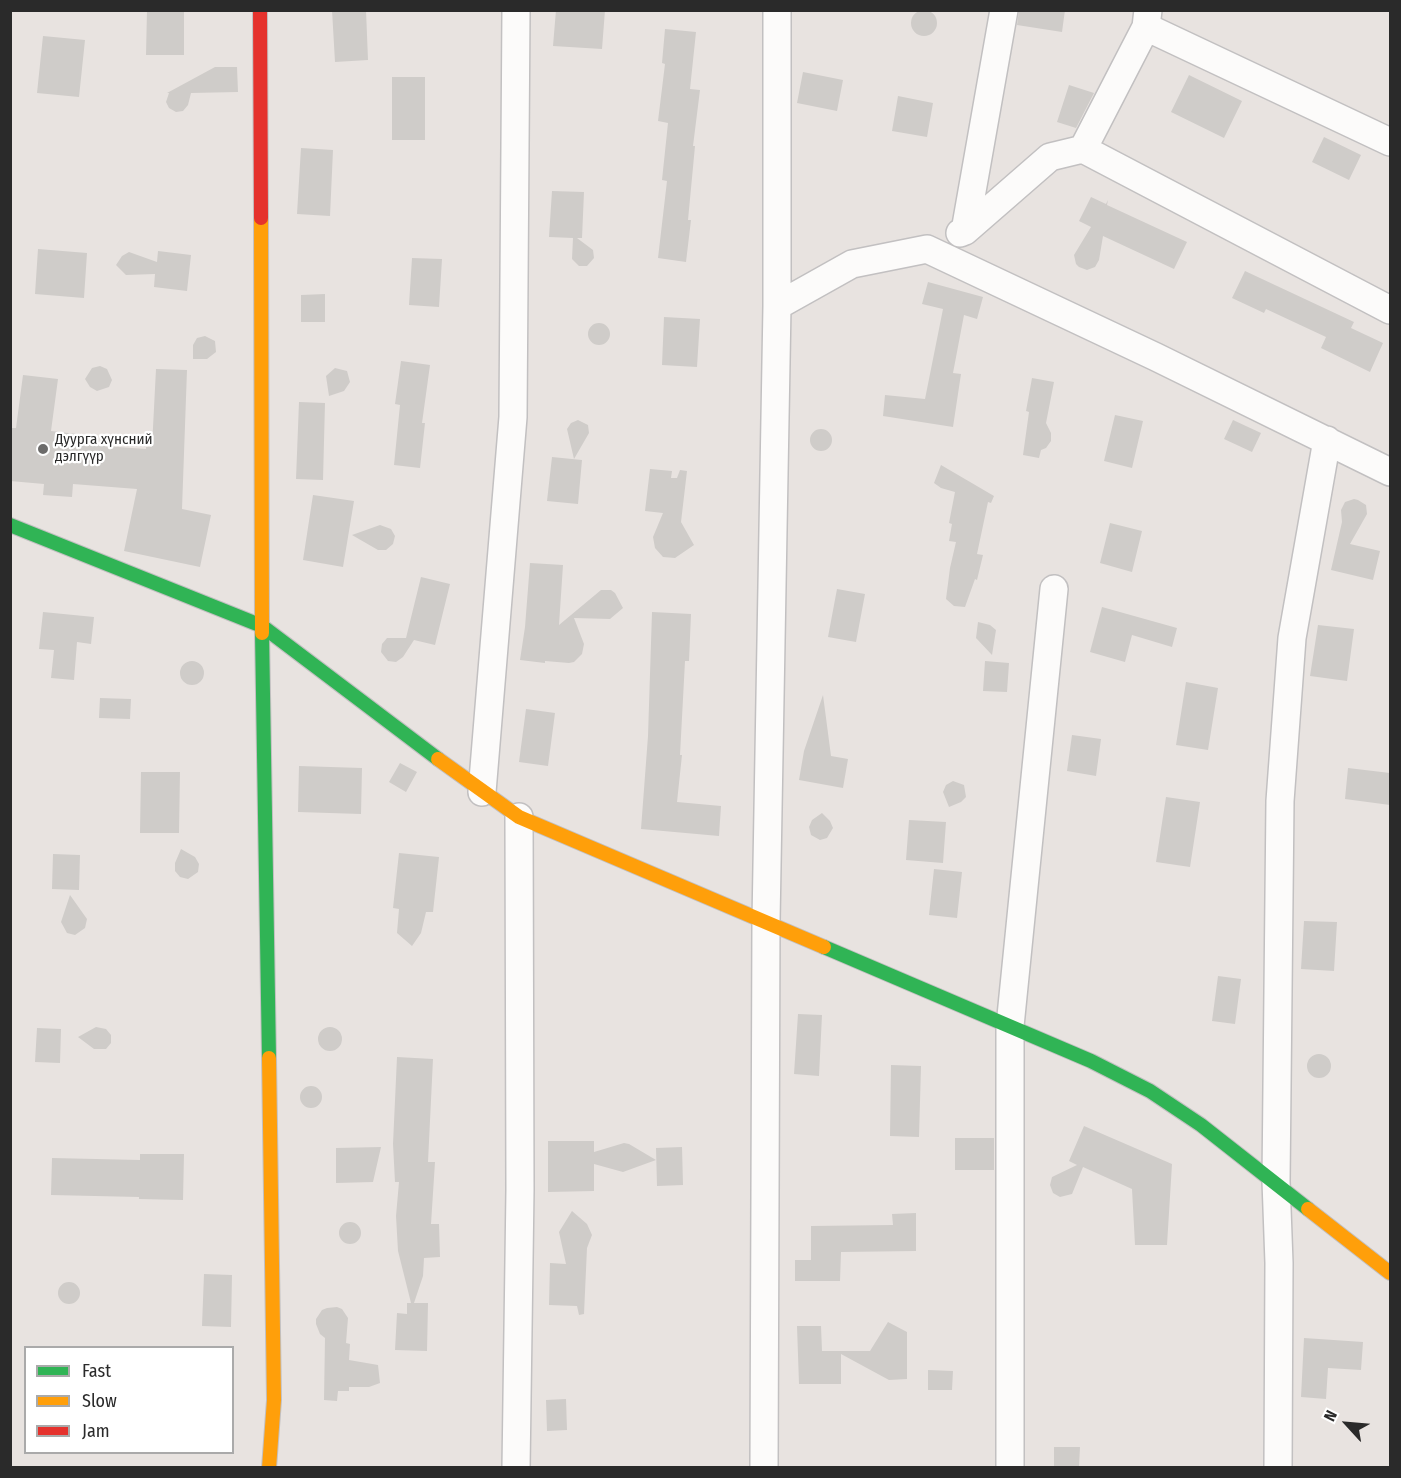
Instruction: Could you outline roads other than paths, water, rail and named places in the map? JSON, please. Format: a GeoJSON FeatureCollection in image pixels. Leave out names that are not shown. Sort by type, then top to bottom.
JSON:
{"type":"FeatureCollection","features":[{"type":"Feature","properties":{"kind":"street"},"geometry":{"type":"LineString","coordinates":[[260,10],[262,626],[274,1400],[270,1467]]}},
{"type":"Feature","properties":{"kind":"street"},"geometry":{"type":"LineString","coordinates":[[482,792],[513,417],[516,10]]}},
{"type":"Feature","properties":{"kind":"street"},"geometry":{"type":"LineString","coordinates":[[764,1467],[766,921],[777,306],[777,10]]}},
{"type":"Feature","properties":{"kind":"street"},"geometry":{"type":"LineString","coordinates":[[965,231],[1004,10]]}},
{"type":"Feature","properties":{"kind":"street"},"geometry":{"type":"LineString","coordinates":[[1083,149],[1147,19],[1390,142]]}},
{"type":"Feature","properties":{"kind":"street"},"geometry":{"type":"LineString","coordinates":[[777,306],[852,264],[927,249],[965,231],[1050,157],[1083,149],[1390,309]]}},
{"type":"Feature","properties":{"kind":"street"},"geometry":{"type":"LineString","coordinates":[[927,249],[1390,472]]}},
{"type":"Feature","properties":{"kind":"street"},"geometry":{"type":"LineString","coordinates":[[1278,1467],[1279,1263],[1276,1181],[1280,790],[1292,638],[1327,440]]}},
{"type":"Feature","properties":{"kind":"street"},"geometry":{"type":"LineString","coordinates":[[10,525],[262,626],[482,792],[519,817],[1011,1026],[1091,1061],[1150,1091],[1201,1125],[1276,1181],[1390,1273]]}},
{"type":"Feature","properties":{"kind":"street"},"geometry":{"type":"LineString","coordinates":[[1010,1467],[1011,1026],[1054,589]]}},
{"type":"Feature","properties":{"kind":"street"},"geometry":{"type":"LineString","coordinates":[[516,1467],[520,1190],[519,817]]}},
{"type":"Feature","properties":{"kind":"place","name":"Дуурга хүнсний дэлгүүр"},"geometry":{"type":"Point","coordinates":[43,449]}}]}
